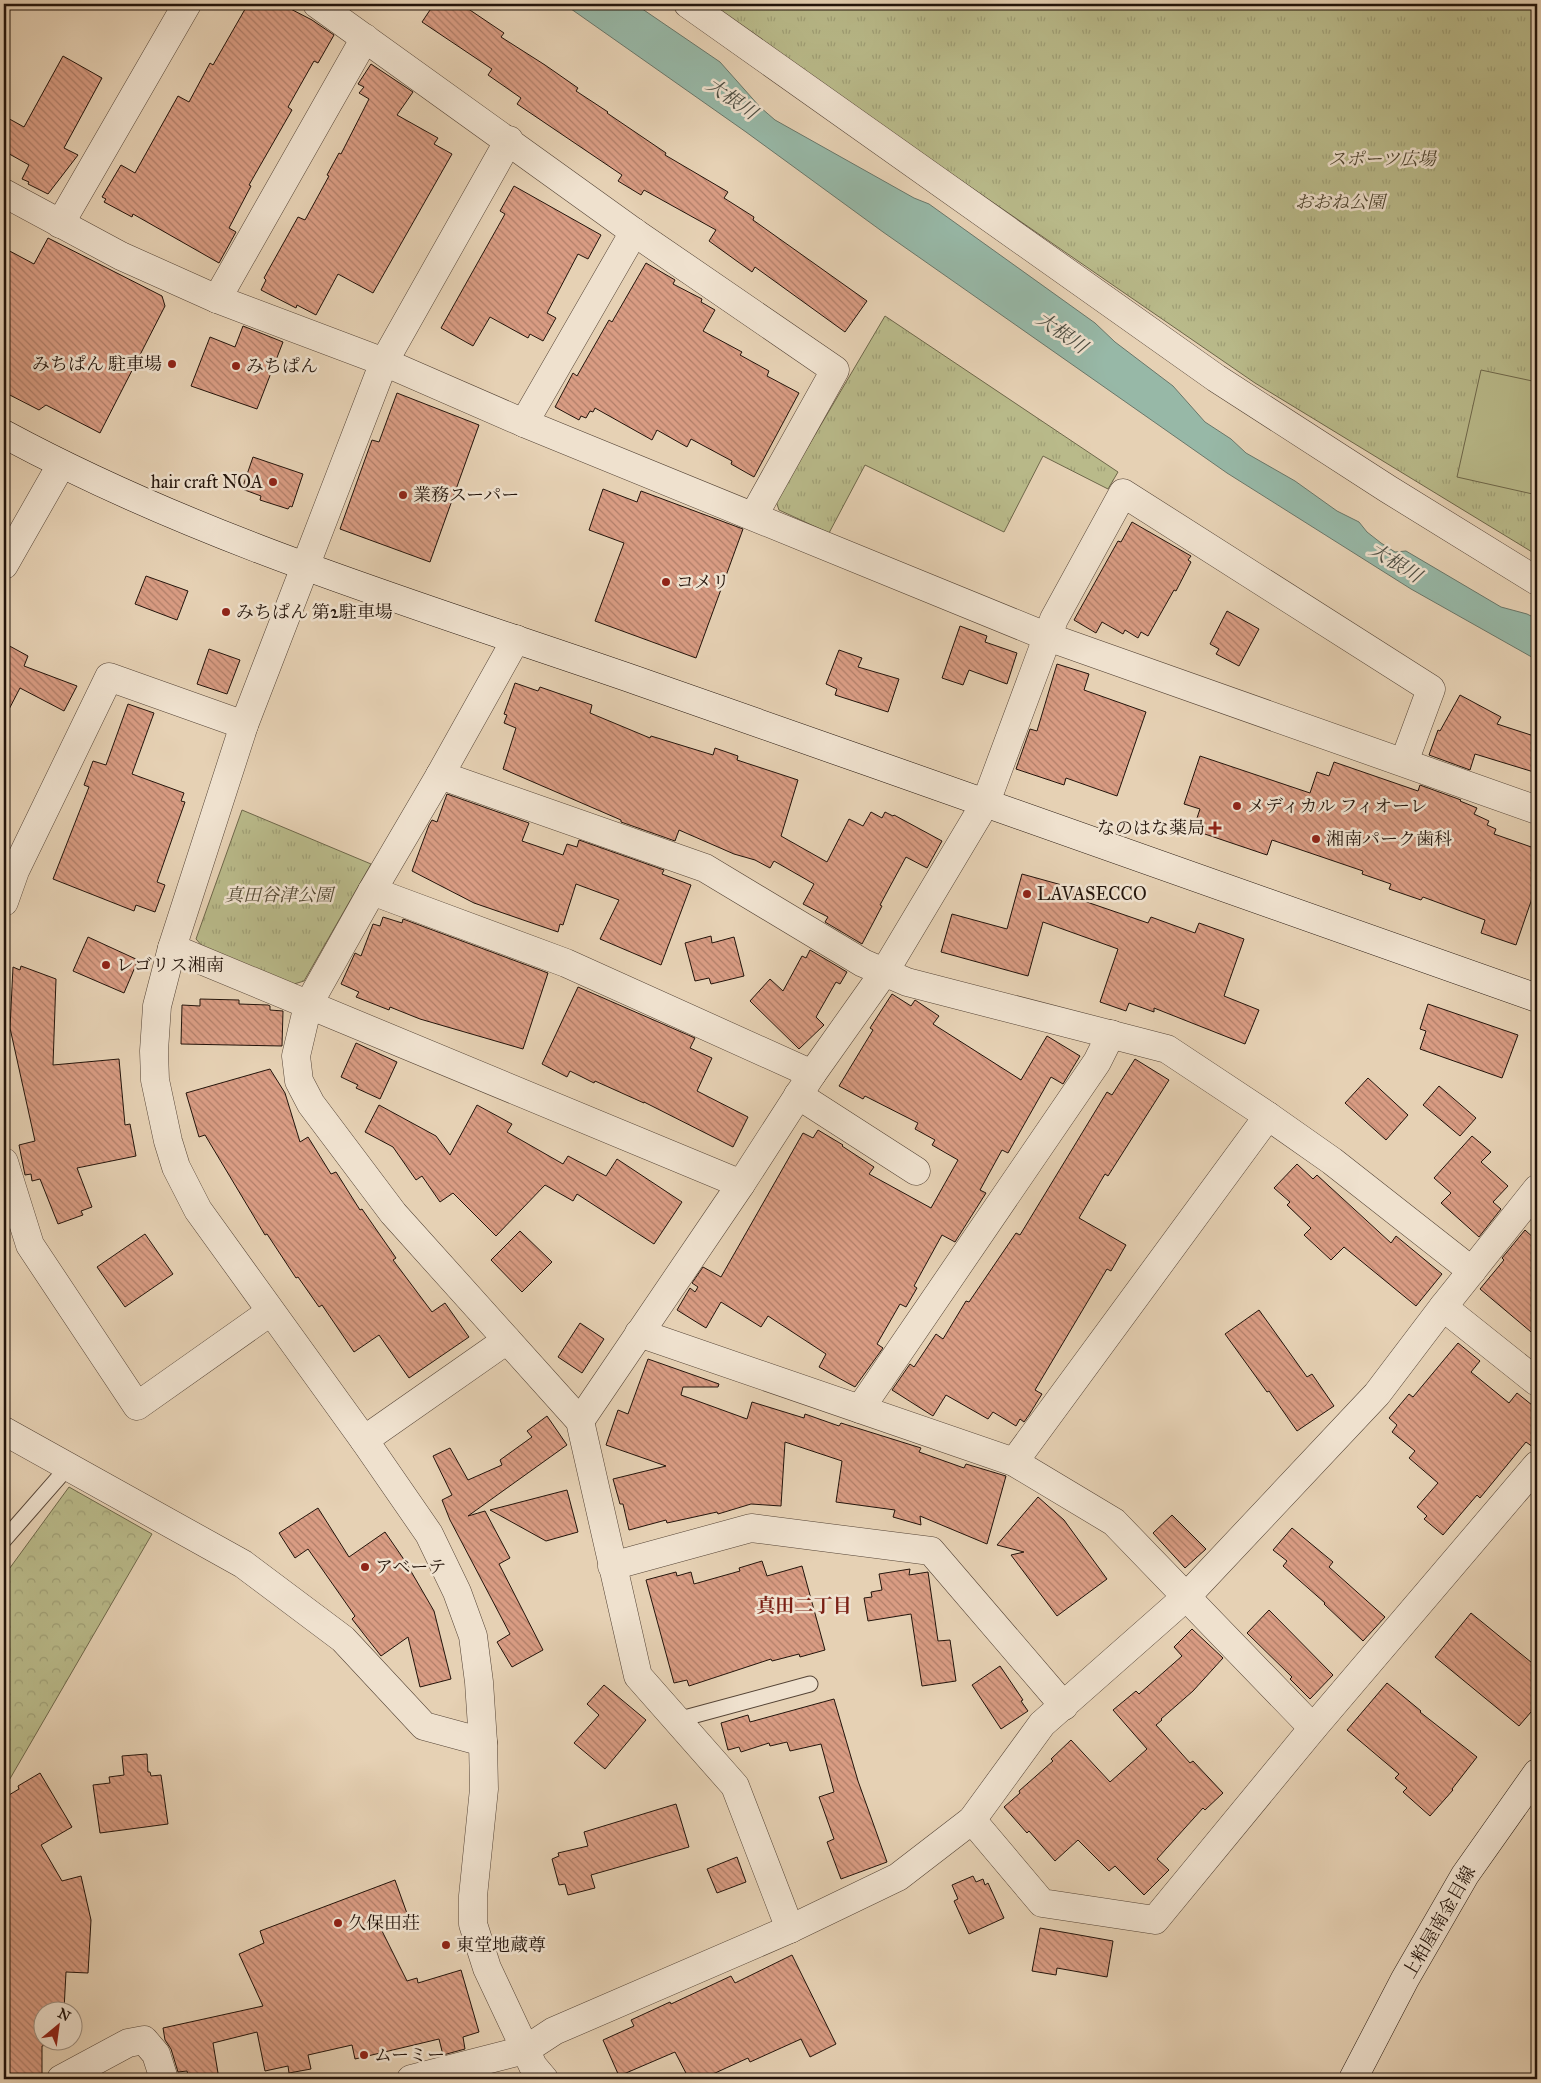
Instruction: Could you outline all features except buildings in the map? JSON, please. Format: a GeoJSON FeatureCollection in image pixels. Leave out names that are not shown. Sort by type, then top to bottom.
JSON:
{"type":"FeatureCollection","features":[{"type":"Feature","properties":{"kind":"street"},"geometry":{"type":"LineString","coordinates":[[60,224],[187,4]]}},
{"type":"Feature","properties":{"kind":"street"},"geometry":{"type":"LineString","coordinates":[[318,4],[634,232],[835,370],[754,515]]}},
{"type":"Feature","properties":{"kind":"street"},"geometry":{"type":"LineString","coordinates":[[688,4],[1216,378],[1388,489],[1537,581]]}},
{"type":"Feature","properties":{"kind":"street"},"geometry":{"type":"LineString","coordinates":[[217,299],[365,38]]}},
{"type":"Feature","properties":{"kind":"street"},"geometry":{"type":"LineString","coordinates":[[509,140],[384,362],[244,725],[172,948],[157,1006],[154,1051],[155,1080],[168,1141],[176,1167],[198,1210],[364,1440],[429,1534],[457,1592],[473,1636],[480,1682],[483,1742],[484,1789],[473,1896],[473,1924],[487,1968],[533,2066],[544,2079]]}},
{"type":"Feature","properties":{"kind":"street"},"geometry":{"type":"LineString","coordinates":[[4,193],[121,256],[217,299],[384,362],[524,423],[754,515],[1048,637],[1537,810]]}},
{"type":"Feature","properties":{"kind":"street"},"geometry":{"type":"LineString","coordinates":[[524,423],[634,232]]}},
{"type":"Feature","properties":{"kind":"street"},"geometry":{"type":"LineString","coordinates":[[4,434],[61,465],[305,568],[986,802],[1537,998]]}},
{"type":"Feature","properties":{"kind":"street"},"geometry":{"type":"LineString","coordinates":[[4,565],[61,465]]}},
{"type":"Feature","properties":{"kind":"street"},"geometry":{"type":"LineString","coordinates":[[580,1421],[741,1184],[805,1084],[885,971],[986,802],[1054,619],[1123,493],[1431,689],[1404,762]]}},
{"type":"Feature","properties":{"kind":"street"},"geometry":{"type":"LineString","coordinates":[[516,639],[308,1005],[296,1056],[299,1081],[311,1104],[393,1213],[580,1421],[638,1676],[735,1786],[790,1930]]}},
{"type":"Feature","properties":{"kind":"street"},"geometry":{"type":"LineString","coordinates":[[4,902],[15,871],[109,677],[244,725]]}},
{"type":"Feature","properties":{"kind":"street"},"geometry":{"type":"LineString","coordinates":[[440,775],[705,868],[863,963],[907,982],[1167,1050],[1268,1116],[1332,1161],[1472,1271]]}},
{"type":"Feature","properties":{"kind":"street"},"geometry":{"type":"LineString","coordinates":[[372,891],[566,963],[805,1084],[916,1171]]}},
{"type":"Feature","properties":{"kind":"street"},"geometry":{"type":"LineString","coordinates":[[172,948],[741,1184]]}},
{"type":"Feature","properties":{"kind":"street"},"geometry":{"type":"LineString","coordinates":[[860,1409],[1097,1062],[1111,1034]]}},
{"type":"Feature","properties":{"kind":"street"},"geometry":{"type":"LineString","coordinates":[[1014,1462],[1268,1116]]}},
{"type":"Feature","properties":{"kind":"street"},"geometry":{"type":"LineString","coordinates":[[4,1162],[30,1245],[137,1406],[270,1312]]}},
{"type":"Feature","properties":{"kind":"street"},"geometry":{"type":"LineString","coordinates":[[410,2079],[525,2050],[554,2031],[790,1930],[898,1877],[972,1820],[1042,1724],[1186,1597],[1377,1394],[1537,1189]]}},
{"type":"Feature","properties":{"kind":"street"},"geometry":{"type":"LineString","coordinates":[[1443,1307],[1537,1382]]}},
{"type":"Feature","properties":{"kind":"street"},"geometry":{"type":"LineString","coordinates":[[639,1333],[1014,1462],[1114,1522],[1313,1728]]}},
{"type":"Feature","properties":{"kind":"street"},"geometry":{"type":"LineString","coordinates":[[364,1440],[507,1340]]}},
{"type":"Feature","properties":{"kind":"street"},"geometry":{"type":"LineString","coordinates":[[4,1431],[67,1468],[243,1564],[343,1639],[424,1726],[483,1742]]}},
{"type":"Feature","properties":{"kind":"street"},"geometry":{"type":"LineString","coordinates":[[972,1820],[1042,1903],[1155,1920],[1313,1728],[1537,1464]]}},
{"type":"Feature","properties":{"kind":"street"},"geometry":{"type":"LineString","coordinates":[[612,1566],[751,1528],[931,1551],[1064,1706]]}},
{"type":"Feature","properties":{"kind":"street","name":"上粕屋南金目線"},"geometry":{"type":"LineString","coordinates":[[1354,2079],[1405,1979],[1465,1876],[1537,1773]]}},
{"type":"Feature","properties":{"kind":"street"},"geometry":{"type":"LineString","coordinates":[[61,2079],[128,2042],[144,2040],[156,2054],[164,2079]]}},
{"type":"Feature","properties":{"kind":"lane"},"geometry":{"type":"LineString","coordinates":[[4,1540],[67,1468]]}},
{"type":"Feature","properties":{"kind":"lane"},"geometry":{"type":"LineString","coordinates":[[677,1720],[810,1684]]}},
{"type":"Feature","properties":{"kind":"green space","name":"スポーツ広場"},"geometry":{"type":"Polygon","coordinates":[[[705,4],[1537,4],[1537,555],[1255,383],[705,4]]]}},
{"type":"Feature","properties":{"kind":"green space"},"geometry":{"type":"Polygon","coordinates":[[[885,316],[1118,472],[1108,489],[1043,456],[1004,532],[865,465],[829,533],[779,510],[776,501],[885,316]]]}},
{"type":"Feature","properties":{"kind":"green space"},"geometry":{"type":"Polygon","coordinates":[[[1481,370],[1537,382],[1537,495],[1457,477],[1481,370]]]}},
{"type":"Feature","properties":{"kind":"green space","name":"真田谷津公園"},"geometry":{"type":"Polygon","coordinates":[[[242,810],[371,864],[304,981],[294,984],[204,948],[196,939],[242,810]]]}},
{"type":"Feature","properties":{"kind":"green space"},"geometry":{"type":"Polygon","coordinates":[[[69,1487],[152,1534],[4,1789],[4,1576],[69,1487]]]}},
{"type":"Feature","properties":{"kind":"water","name":"大根川"},"geometry":{"type":"Polygon","coordinates":[[[564,4],[635,4],[720,62],[760,107],[775,120],[914,198],[929,204],[1095,323],[1115,342],[1173,386],[1205,422],[1231,439],[1246,453],[1295,481],[1337,511],[1359,522],[1367,532],[1395,552],[1406,551],[1501,607],[1527,614],[1537,619],[1537,660],[1411,589],[1227,473],[883,232],[746,132],[564,4]]]}},
{"type":"Feature","properties":{"kind":"place","name":"みちぱん 駐車場"},"geometry":{"type":"Point","coordinates":[172,364]}},
{"type":"Feature","properties":{"kind":"place","name":"みちぱん"},"geometry":{"type":"Point","coordinates":[236,366]}},
{"type":"Feature","properties":{"kind":"place","name":"hair craft NOA"},"geometry":{"type":"Point","coordinates":[273,482]}},
{"type":"Feature","properties":{"kind":"place","name":"業務スーパー"},"geometry":{"type":"Point","coordinates":[403,495]}},
{"type":"Feature","properties":{"kind":"place","name":"コメリ"},"geometry":{"type":"Point","coordinates":[666,582]}},
{"type":"Feature","properties":{"kind":"place","name":"みちぱん 第2駐車場"},"geometry":{"type":"Point","coordinates":[226,612]}},
{"type":"Feature","properties":{"kind":"place","name":"メディカル フィオーレ"},"geometry":{"type":"Point","coordinates":[1237,806]}},
{"type":"Feature","properties":{"kind":"place","name":"なのはな薬局"},"geometry":{"type":"Point","coordinates":[1215,828]}},
{"type":"Feature","properties":{"kind":"place","name":"湘南パーク歯科"},"geometry":{"type":"Point","coordinates":[1316,839]}},
{"type":"Feature","properties":{"kind":"place","name":"LAVASECCO"},"geometry":{"type":"Point","coordinates":[1027,894]}},
{"type":"Feature","properties":{"kind":"place","name":"レゴリス湘南"},"geometry":{"type":"Point","coordinates":[106,965]}},
{"type":"Feature","properties":{"kind":"place","name":"アベーテ"},"geometry":{"type":"Point","coordinates":[365,1567]}},
{"type":"Feature","properties":{"kind":"place","name":"久保田荘"},"geometry":{"type":"Point","coordinates":[338,1923]}},
{"type":"Feature","properties":{"kind":"place","name":"東堂地蔵尊"},"geometry":{"type":"Point","coordinates":[446,1945]}},
{"type":"Feature","properties":{"kind":"place","name":"ムーミー"},"geometry":{"type":"Point","coordinates":[364,2055]}},
{"type":"Feature","properties":{"kind":"district","name":"真田二丁目"},"geometry":{"type":"Point","coordinates":[804,1605]}},
{"type":"Feature","properties":{"kind":"park label","name":"おおね公園"},"geometry":{"type":"Point","coordinates":[1340,202]}}]}
